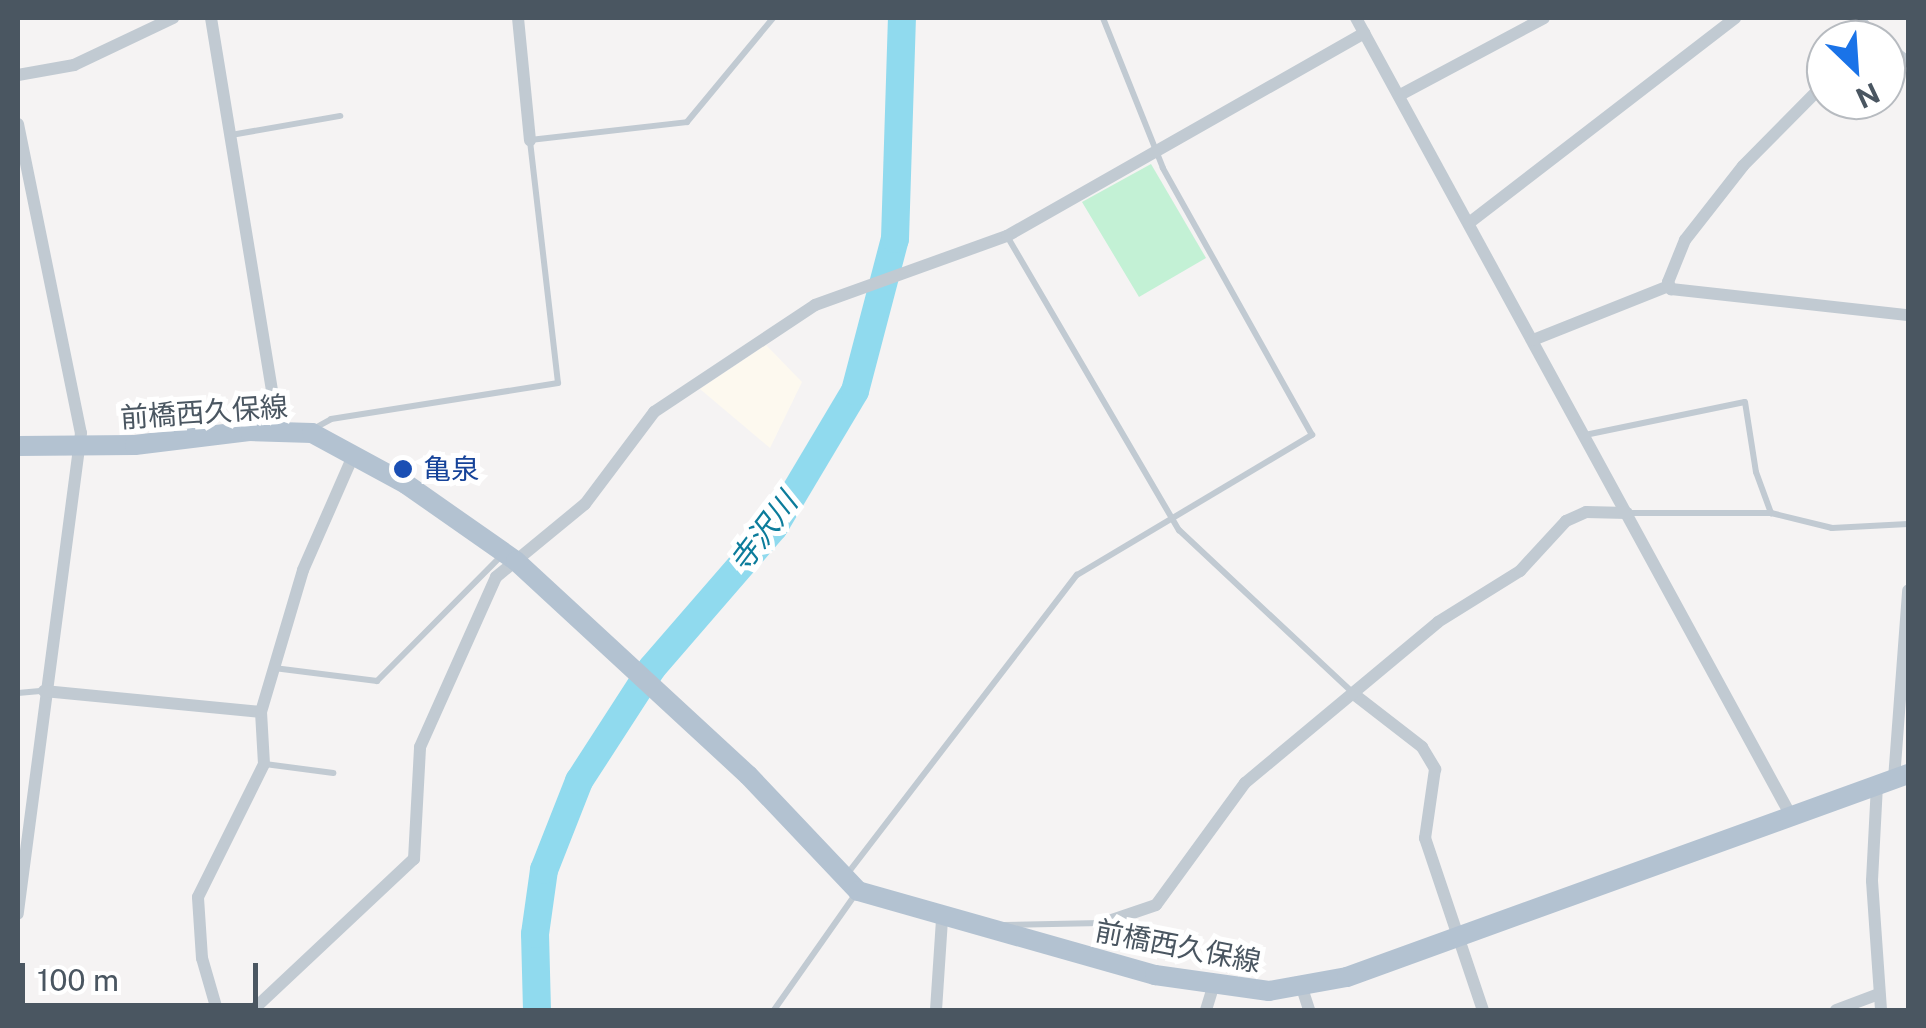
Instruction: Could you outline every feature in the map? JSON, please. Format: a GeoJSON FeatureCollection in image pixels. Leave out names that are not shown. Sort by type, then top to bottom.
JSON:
{"type":"FeatureCollection","features":[{"type":"Feature","properties":{"kind":"main road","name":"前橋西久保線"},"geometry":{"type":"LineString","coordinates":[[18,446],[77,448],[279,431],[312,434],[354,454],[510,556],[748,775],[851,885],[942,919],[1214,984],[1302,988],[1893,780]]}},
{"type":"Feature","properties":{"kind":"street"},"geometry":{"type":"LineString","coordinates":[[18,74],[86,60],[172,18]]}},
{"type":"Feature","properties":{"kind":"street"},"geometry":{"type":"LineString","coordinates":[[211,18],[279,431]]}},
{"type":"Feature","properties":{"kind":"street"},"geometry":{"type":"LineString","coordinates":[[518,18],[530,140]]}},
{"type":"Feature","properties":{"kind":"street"},"geometry":{"type":"LineString","coordinates":[[1356,18],[1790,814]]}},
{"type":"Feature","properties":{"kind":"street"},"geometry":{"type":"LineString","coordinates":[[1400,96],[1544,18]]}},
{"type":"Feature","properties":{"kind":"street"},"geometry":{"type":"LineString","coordinates":[[1469,223],[1735,18]]}},
{"type":"Feature","properties":{"kind":"street"},"geometry":{"type":"LineString","coordinates":[[253,1010],[414,859],[420,747],[496,576],[510,556],[586,504],[654,412],[792,317],[858,288],[1007,236],[1364,32]]}},
{"type":"Feature","properties":{"kind":"street"},"geometry":{"type":"LineString","coordinates":[[1669,286],[1685,240],[1787,116],[1806,99]]}},
{"type":"Feature","properties":{"kind":"street"},"geometry":{"type":"LineString","coordinates":[[18,124],[76,398],[77,448],[18,914]]}},
{"type":"Feature","properties":{"kind":"street"},"geometry":{"type":"LineString","coordinates":[[1533,340],[1669,286],[1908,315]]}},
{"type":"Feature","properties":{"kind":"street"},"geometry":{"type":"LineString","coordinates":[[217,1010],[202,958],[198,898],[264,764],[260,712],[303,570],[354,454]]}},
{"type":"Feature","properties":{"kind":"street"},"geometry":{"type":"LineString","coordinates":[[1103,923],[1156,905],[1244,783],[1438,622],[1520,571],[1566,521],[1586,512],[1628,513]]}},
{"type":"Feature","properties":{"kind":"street"},"geometry":{"type":"LineString","coordinates":[[1881,1010],[1872,881],[1893,780],[1908,591]]}},
{"type":"Feature","properties":{"kind":"street"},"geometry":{"type":"LineString","coordinates":[[44,691],[260,712]]}},
{"type":"Feature","properties":{"kind":"street"},"geometry":{"type":"LineString","coordinates":[[1355,694],[1422,747],[1435,769],[1425,838],[1483,1010]]}},
{"type":"Feature","properties":{"kind":"street"},"geometry":{"type":"LineString","coordinates":[[936,1010],[942,919]]}},
{"type":"Feature","properties":{"kind":"street"},"geometry":{"type":"LineString","coordinates":[[1206,1010],[1214,984]]}},
{"type":"Feature","properties":{"kind":"street"},"geometry":{"type":"LineString","coordinates":[[1302,988],[1309,1010]]}},
{"type":"Feature","properties":{"kind":"street"},"geometry":{"type":"LineString","coordinates":[[1836,1010],[1879,994]]}},
{"type":"Feature","properties":{"kind":"lane"},"geometry":{"type":"LineString","coordinates":[[312,434],[330,419],[558,384],[530,140],[686,122],[773,18]]}},
{"type":"Feature","properties":{"kind":"lane"},"geometry":{"type":"LineString","coordinates":[[774,1010],[851,885],[1077,575],[1312,435],[1156,152],[1103,18]]}},
{"type":"Feature","properties":{"kind":"lane"},"geometry":{"type":"LineString","coordinates":[[230,136],[340,116]]}},
{"type":"Feature","properties":{"kind":"lane"},"geometry":{"type":"LineString","coordinates":[[1007,236],[1171,518],[1355,694]]}},
{"type":"Feature","properties":{"kind":"lane"},"geometry":{"type":"LineString","coordinates":[[1585,435],[1745,402],[1756,472],[1771,513]]}},
{"type":"Feature","properties":{"kind":"lane"},"geometry":{"type":"LineString","coordinates":[[1628,513],[1771,513],[1832,528],[1908,524]]}},
{"type":"Feature","properties":{"kind":"lane"},"geometry":{"type":"LineString","coordinates":[[274,668],[377,682],[510,556]]}},
{"type":"Feature","properties":{"kind":"lane"},"geometry":{"type":"LineString","coordinates":[[18,693],[44,691]]}},
{"type":"Feature","properties":{"kind":"lane"},"geometry":{"type":"LineString","coordinates":[[264,764],[333,773]]}},
{"type":"Feature","properties":{"kind":"lane"},"geometry":{"type":"LineString","coordinates":[[990,932],[1014,923],[1103,923]]}},
{"type":"Feature","properties":{"kind":"shaded area"},"geometry":{"type":"Polygon","coordinates":[[[766,345],[802,382],[770,448],[700,389],[766,345]]]}},
{"type":"Feature","properties":{"kind":"green space"},"geometry":{"type":"Polygon","coordinates":[[[1151,164],[1206,258],[1139,297],[1082,202],[1151,164]]]}},
{"type":"Feature","properties":{"kind":"waterway","name":"寺沢川"},"geometry":{"type":"LineString","coordinates":[[537,1010],[535,934],[544,870],[579,781],[652,668],[774,527],[855,391],[895,239],[902,18]]}},
{"type":"Feature","properties":{"kind":"place","name":"亀泉"},"geometry":{"type":"Point","coordinates":[403,469]}}]}
